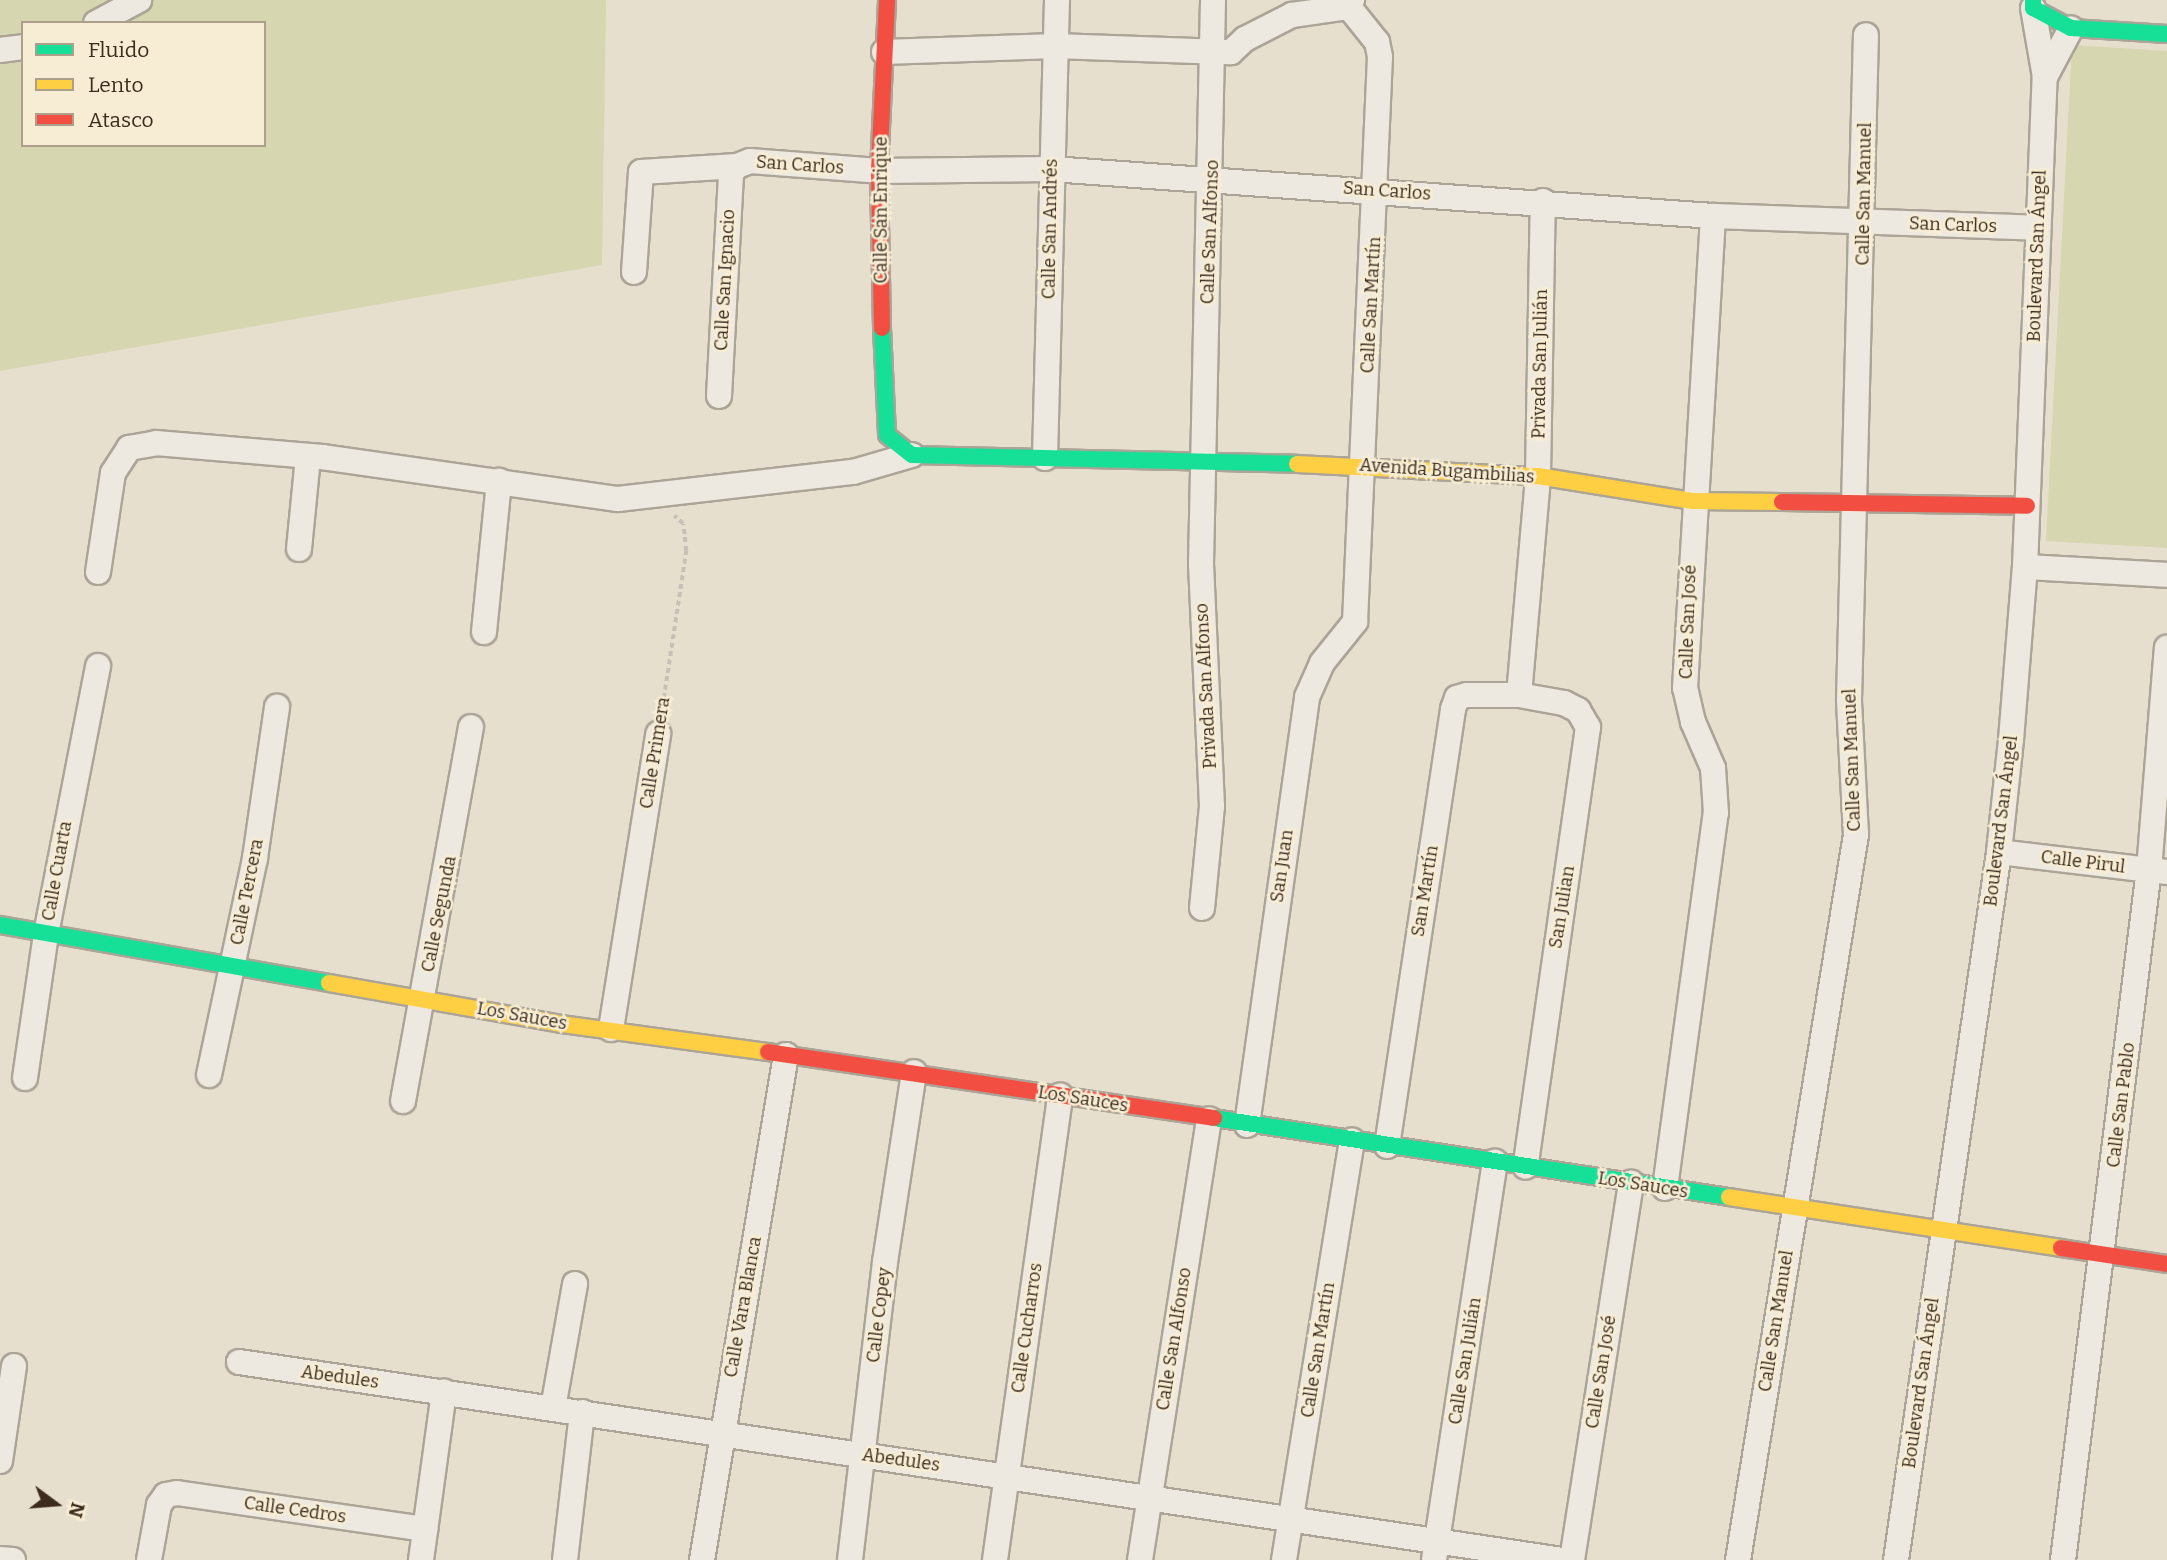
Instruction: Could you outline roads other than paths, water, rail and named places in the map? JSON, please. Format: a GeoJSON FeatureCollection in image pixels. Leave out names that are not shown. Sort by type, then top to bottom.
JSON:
{"type":"FeatureCollection","features":[{"type":"Feature","properties":{"kind":"street"},"geometry":{"type":"LineString","coordinates":[[100,21],[139,0]]}},
{"type":"Feature","properties":{"kind":"street","name":"Calle San Enrique"},"geometry":{"type":"LineString","coordinates":[[887,0],[879,171],[884,421],[887,435],[912,456]]}},
{"type":"Feature","properties":{"kind":"street","name":"Calle San Andrés"},"geometry":{"type":"LineString","coordinates":[[1045,458],[1056,0]]}},
{"type":"Feature","properties":{"kind":"street","name":"Calle San Alfonso"},"geometry":{"type":"LineString","coordinates":[[1203,463],[1215,53],[1213,0]]}},
{"type":"Feature","properties":{"kind":"street"},"geometry":{"type":"LineString","coordinates":[[884,52],[1055,46],[1231,52],[1245,39],[1292,15],[1350,4]]}},
{"type":"Feature","properties":{"kind":"street","name":"Calle San Martín"},"geometry":{"type":"LineString","coordinates":[[1350,4],[1377,42],[1380,57],[1377,190],[1354,622]]}},
{"type":"Feature","properties":{"kind":"street"},"geometry":{"type":"LineString","coordinates":[[2033,4],[2071,21],[2167,34]]}},
{"type":"Feature","properties":{"kind":"street","name":"Boulevard San Ángel"},"geometry":{"type":"LineString","coordinates":[[1896,1560],[1999,852],[2025,567],[2045,76],[2033,4]]}},
{"type":"Feature","properties":{"kind":"street","name":"Boulevard San Ángel"},"geometry":{"type":"LineString","coordinates":[[2045,76],[2071,21]]}},
{"type":"Feature","properties":{"kind":"street","name":"Calle San Manuel"},"geometry":{"type":"LineString","coordinates":[[1738,1560],[1856,835],[1854,737],[1849,700],[1864,222],[1866,35]]}},
{"type":"Feature","properties":{"kind":"street"},"geometry":{"type":"LineString","coordinates":[[0,50],[21,47]]}},
{"type":"Feature","properties":{"kind":"street","name":"San Carlos"},"geometry":{"type":"LineString","coordinates":[[634,272],[641,172],[737,166],[750,161],[879,171],[1051,169],[1543,201],[1713,216],[2038,228]]}},
{"type":"Feature","properties":{"kind":"street","name":"Calle San Ignacio"},"geometry":{"type":"LineString","coordinates":[[719,396],[731,173],[737,166]]}},
{"type":"Feature","properties":{"kind":"street","name":"Privada San Julián"},"geometry":{"type":"LineString","coordinates":[[1519,695],[1538,477],[1543,201]]}},
{"type":"Feature","properties":{"kind":"street","name":"Calle San José"},"geometry":{"type":"LineString","coordinates":[[1665,1188],[1716,813],[1713,768],[1693,722],[1685,688],[1693,501],[1713,216]]}},
{"type":"Feature","properties":{"kind":"street"},"geometry":{"type":"LineString","coordinates":[[98,572],[113,473],[129,448],[156,443],[308,457],[618,499],[853,472],[912,456]]}},
{"type":"Feature","properties":{"kind":"street","name":"Avenida Bugambilias"},"geometry":{"type":"LineString","coordinates":[[912,456],[1364,466],[1538,477],[1693,501],[2027,506]]}},
{"type":"Feature","properties":{"kind":"street"},"geometry":{"type":"LineString","coordinates":[[299,549],[308,457]]}},
{"type":"Feature","properties":{"kind":"street","name":"Privada San Alfonso"},"geometry":{"type":"LineString","coordinates":[[1202,908],[1212,806],[1203,643],[1203,463]]}},
{"type":"Feature","properties":{"kind":"street"},"geometry":{"type":"LineString","coordinates":[[484,632],[499,481]]}},
{"type":"Feature","properties":{"kind":"street"},"geometry":{"type":"LineString","coordinates":[[2025,567],[2167,575]]}},
{"type":"Feature","properties":{"kind":"street","name":"San Juan"},"geometry":{"type":"LineString","coordinates":[[1247,1125],[1307,696],[1322,663],[1354,622]]}},
{"type":"Feature","properties":{"kind":"street","name":"Calle San Pablo"},"geometry":{"type":"LineString","coordinates":[[2063,1560],[2158,871],[2167,648]]}},
{"type":"Feature","properties":{"kind":"street","name":"Calle Cuarta"},"geometry":{"type":"LineString","coordinates":[[25,1078],[46,934],[98,666]]}},
{"type":"Feature","properties":{"kind":"street","name":"San Martín"},"geometry":{"type":"LineString","coordinates":[[1387,1146],[1453,709],[1457,698],[1467,695],[1519,695]]}},
{"type":"Feature","properties":{"kind":"street","name":"San Julian"},"geometry":{"type":"LineString","coordinates":[[1519,695],[1564,703],[1578,710],[1588,727],[1525,1167]]}},
{"type":"Feature","properties":{"kind":"street","name":"Calle Tercera"},"geometry":{"type":"LineString","coordinates":[[209,1075],[255,858],[277,707]]}},
{"type":"Feature","properties":{"kind":"street","name":"Calle Segunda"},"geometry":{"type":"LineString","coordinates":[[403,1101],[471,727]]}},
{"type":"Feature","properties":{"kind":"street","name":"Calle Primera"},"geometry":{"type":"LineString","coordinates":[[611,1029],[658,734]]}},
{"type":"Feature","properties":{"kind":"street","name":"Calle Pirul"},"geometry":{"type":"LineString","coordinates":[[1999,852],[2158,871]]}},
{"type":"Feature","properties":{"kind":"street","name":"Los Sauces"},"geometry":{"type":"LineString","coordinates":[[0,925],[423,997],[561,1024],[914,1072],[2167,1264]]}},
{"type":"Feature","properties":{"kind":"street","name":"Calle Vara Blanca"},"geometry":{"type":"LineString","coordinates":[[702,1560],[786,1055]]}},
{"type":"Feature","properties":{"kind":"street","name":"Calle Copey"},"geometry":{"type":"LineString","coordinates":[[850,1560],[885,1262],[914,1072]]}},
{"type":"Feature","properties":{"kind":"street","name":"Calle Cucharros"},"geometry":{"type":"LineString","coordinates":[[995,1560],[1060,1096]]}},
{"type":"Feature","properties":{"kind":"street","name":"Calle San Alfonso"},"geometry":{"type":"LineString","coordinates":[[1140,1560],[1209,1119]]}},
{"type":"Feature","properties":{"kind":"street","name":"Calle San Martín"},"geometry":{"type":"LineString","coordinates":[[1284,1560],[1352,1140]]}},
{"type":"Feature","properties":{"kind":"street","name":"Calle San Julián"},"geometry":{"type":"LineString","coordinates":[[1435,1550],[1495,1162]]}},
{"type":"Feature","properties":{"kind":"street","name":"Calle San José"},"geometry":{"type":"LineString","coordinates":[[1572,1560],[1631,1183]]}},
{"type":"Feature","properties":{"kind":"street"},"geometry":{"type":"LineString","coordinates":[[553,1408],[575,1284]]}},
{"type":"Feature","properties":{"kind":"street","name":"Abedules"},"geometry":{"type":"LineString","coordinates":[[239,1362],[1291,1518],[1435,1550],[1563,1560]]}},
{"type":"Feature","properties":{"kind":"street"},"geometry":{"type":"LineString","coordinates":[[0,1461],[14,1366]]}},
{"type":"Feature","properties":{"kind":"street"},"geometry":{"type":"LineString","coordinates":[[421,1560],[444,1392]]}},
{"type":"Feature","properties":{"kind":"street"},"geometry":{"type":"LineString","coordinates":[[565,1560],[582,1412]]}},
{"type":"Feature","properties":{"kind":"street","name":"Calle Cedros"},"geometry":{"type":"LineString","coordinates":[[149,1560],[159,1505],[166,1495],[425,1529]]}},
{"type":"Feature","properties":{"kind":"street"},"geometry":{"type":"LineString","coordinates":[[0,1559],[13,1560]]}}]}
